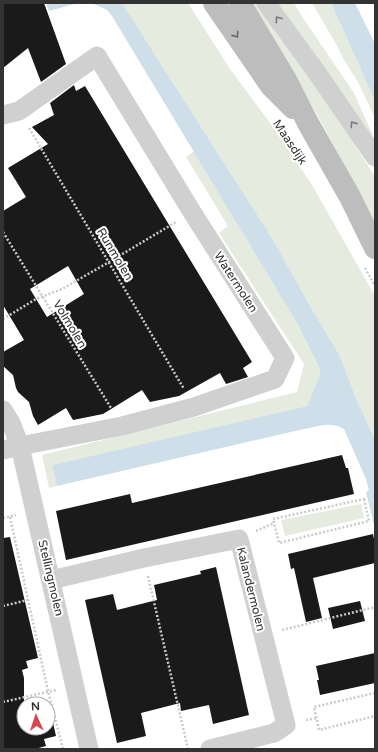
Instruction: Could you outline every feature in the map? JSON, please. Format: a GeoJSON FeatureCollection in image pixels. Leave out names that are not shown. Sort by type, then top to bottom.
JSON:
{"type":"FeatureCollection","features":[{"type":"Feature","properties":{"kind":"main road","name":"Maasdijk"},"geometry":{"type":"LineString","coordinates":[[214,3],[271,86],[308,123]]}},
{"type":"Feature","properties":{"kind":"main road","name":"Maasdijk"},"geometry":{"type":"LineString","coordinates":[[240,3],[286,80],[308,123],[350,197],[375,248]]}},
{"type":"Feature","properties":{"kind":"street"},"geometry":{"type":"LineString","coordinates":[[266,3],[315,70],[375,157]]}},
{"type":"Feature","properties":{"kind":"street","name":"Watermolen"},"geometry":{"type":"LineString","coordinates":[[11,113],[97,56],[192,212],[285,358],[275,379],[194,407],[122,426],[12,448]]}},
{"type":"Feature","properties":{"kind":"street","name":"Stellingmolen"},"geometry":{"type":"LineString","coordinates":[[3,410],[11,423],[12,448],[51,580],[89,749]]}},
{"type":"Feature","properties":{"kind":"street","name":"Kalandermolen"},"geometry":{"type":"LineString","coordinates":[[51,580],[144,558],[239,539],[262,635],[286,725],[274,733],[210,749]]}},
{"type":"Feature","properties":{"kind":"path","name":"Runmolen"},"geometry":{"type":"LineString","coordinates":[[11,113],[109,262],[194,407]]}},
{"type":"Feature","properties":{"kind":"path","name":"Maasdijk"},"geometry":{"type":"LineString","coordinates":[[279,125],[305,165]]}},
{"type":"Feature","properties":{"kind":"path"},"geometry":{"type":"LineString","coordinates":[[3,319],[36,299],[62,289],[192,212]]}},
{"type":"Feature","properties":{"kind":"path","name":"Volmolen"},"geometry":{"type":"LineString","coordinates":[[3,232],[122,426]]}},
{"type":"Feature","properties":{"kind":"path"},"geometry":{"type":"LineString","coordinates":[[365,268],[374,281],[375,286]]}},
{"type":"Feature","properties":{"kind":"path"},"geometry":{"type":"LineString","coordinates":[[364,499],[369,521],[279,543],[273,519],[364,499]]}},
{"type":"Feature","properties":{"kind":"path"},"geometry":{"type":"LineString","coordinates":[[10,517],[48,691],[63,749]]}},
{"type":"Feature","properties":{"kind":"path"},"geometry":{"type":"LineString","coordinates":[[144,558],[188,749]]}},
{"type":"Feature","properties":{"kind":"path"},"geometry":{"type":"LineString","coordinates":[[3,606],[28,600]]}},
{"type":"Feature","properties":{"kind":"path"},"geometry":{"type":"LineString","coordinates":[[262,635],[375,607]]}},
{"type":"Feature","properties":{"kind":"path"},"geometry":{"type":"LineString","coordinates":[[3,702],[74,685]]}},
{"type":"Feature","properties":{"kind":"path"},"geometry":{"type":"LineString","coordinates":[[375,693],[314,707],[319,730],[375,716]]}},
{"type":"Feature","properties":{"kind":"shaded area"},"geometry":{"type":"Polygon","coordinates":[[[46,3],[78,3],[49,11],[46,3]]]}},
{"type":"Feature","properties":{"kind":"shaded area"},"geometry":{"type":"Polygon","coordinates":[[[92,3],[122,3],[272,238],[339,354],[356,398],[375,440],[374,525],[366,492],[369,490],[366,479],[344,429],[334,425],[324,425],[57,486],[52,465],[307,406],[320,375],[320,369],[297,323],[112,16],[107,10],[92,3]]]}},
{"type":"Feature","properties":{"kind":"shaded area"},"geometry":{"type":"Polygon","coordinates":[[[122,3],[188,3],[230,69],[273,127],[312,185],[375,296],[375,440],[356,398],[339,354],[272,238],[122,3]]]}},
{"type":"Feature","properties":{"kind":"shaded area"},"geometry":{"type":"Polygon","coordinates":[[[251,3],[256,3],[287,42],[319,88],[375,177],[375,225],[330,138],[251,3]]]}},
{"type":"Feature","properties":{"kind":"shaded area"},"geometry":{"type":"Polygon","coordinates":[[[275,3],[294,3],[354,93],[375,140],[275,3]]]}},
{"type":"Feature","properties":{"kind":"shaded area"},"geometry":{"type":"Polygon","coordinates":[[[312,3],[331,3],[375,101],[375,118],[358,82],[312,3]]]}},
{"type":"Feature","properties":{"kind":"shaded area"},"geometry":{"type":"Polygon","coordinates":[[[331,3],[355,3],[375,44],[375,101],[331,3]]]}},
{"type":"Feature","properties":{"kind":"shaded area"},"geometry":{"type":"Polygon","coordinates":[[[194,151],[297,323],[320,369],[320,375],[307,406],[52,465],[57,486],[49,488],[42,455],[297,392],[304,364],[219,233],[228,226],[186,157],[194,151]]]}},
{"type":"Feature","properties":{"kind":"shaded area"},"geometry":{"type":"Polygon","coordinates":[[[361,504],[364,518],[285,536],[281,520],[361,504]]]}},
{"type":"Feature","properties":{"kind":"building"},"geometry":{"type":"Polygon","coordinates":[[[3,3],[44,3],[66,64],[41,82],[28,48],[3,68],[3,3]]]}},
{"type":"Feature","properties":{"kind":"building"},"geometry":{"type":"Polygon","coordinates":[[[74,85],[76,91],[85,86],[252,362],[243,368],[248,377],[226,384],[220,373],[179,396],[150,402],[142,390],[103,414],[73,420],[66,408],[38,425],[33,416],[29,402],[18,392],[16,388],[13,375],[3,366],[3,352],[24,340],[3,305],[3,211],[26,197],[8,168],[48,144],[32,127],[54,115],[50,103],[74,85]],[[68,266],[30,289],[47,317],[84,294],[68,266]]]}},
{"type":"Feature","properties":{"kind":"building"},"geometry":{"type":"Polygon","coordinates":[[[342,455],[346,468],[348,468],[354,494],[66,560],[56,511],[130,494],[132,503],[342,455]]]}},
{"type":"Feature","properties":{"kind":"building"},"geometry":{"type":"Polygon","coordinates":[[[373,534],[375,544],[375,563],[313,578],[322,618],[306,622],[294,568],[291,569],[288,554],[373,534]]]}},
{"type":"Feature","properties":{"kind":"building"},"geometry":{"type":"Polygon","coordinates":[[[10,537],[38,658],[26,661],[28,668],[22,670],[24,678],[24,696],[16,696],[16,736],[56,736],[44,739],[46,746],[35,749],[3,749],[3,538],[10,537]]]}},
{"type":"Feature","properties":{"kind":"building"},"geometry":{"type":"Polygon","coordinates":[[[216,567],[249,715],[213,724],[209,705],[181,711],[180,703],[141,713],[146,736],[117,743],[85,600],[113,594],[117,610],[157,600],[154,585],[201,574],[200,571],[216,567]]]}},
{"type":"Feature","properties":{"kind":"building"},"geometry":{"type":"Polygon","coordinates":[[[360,601],[365,621],[333,629],[328,608],[360,601]]]}},
{"type":"Feature","properties":{"kind":"building"},"geometry":{"type":"Polygon","coordinates":[[[375,653],[375,683],[320,695],[316,666],[375,653]]]}}]}
